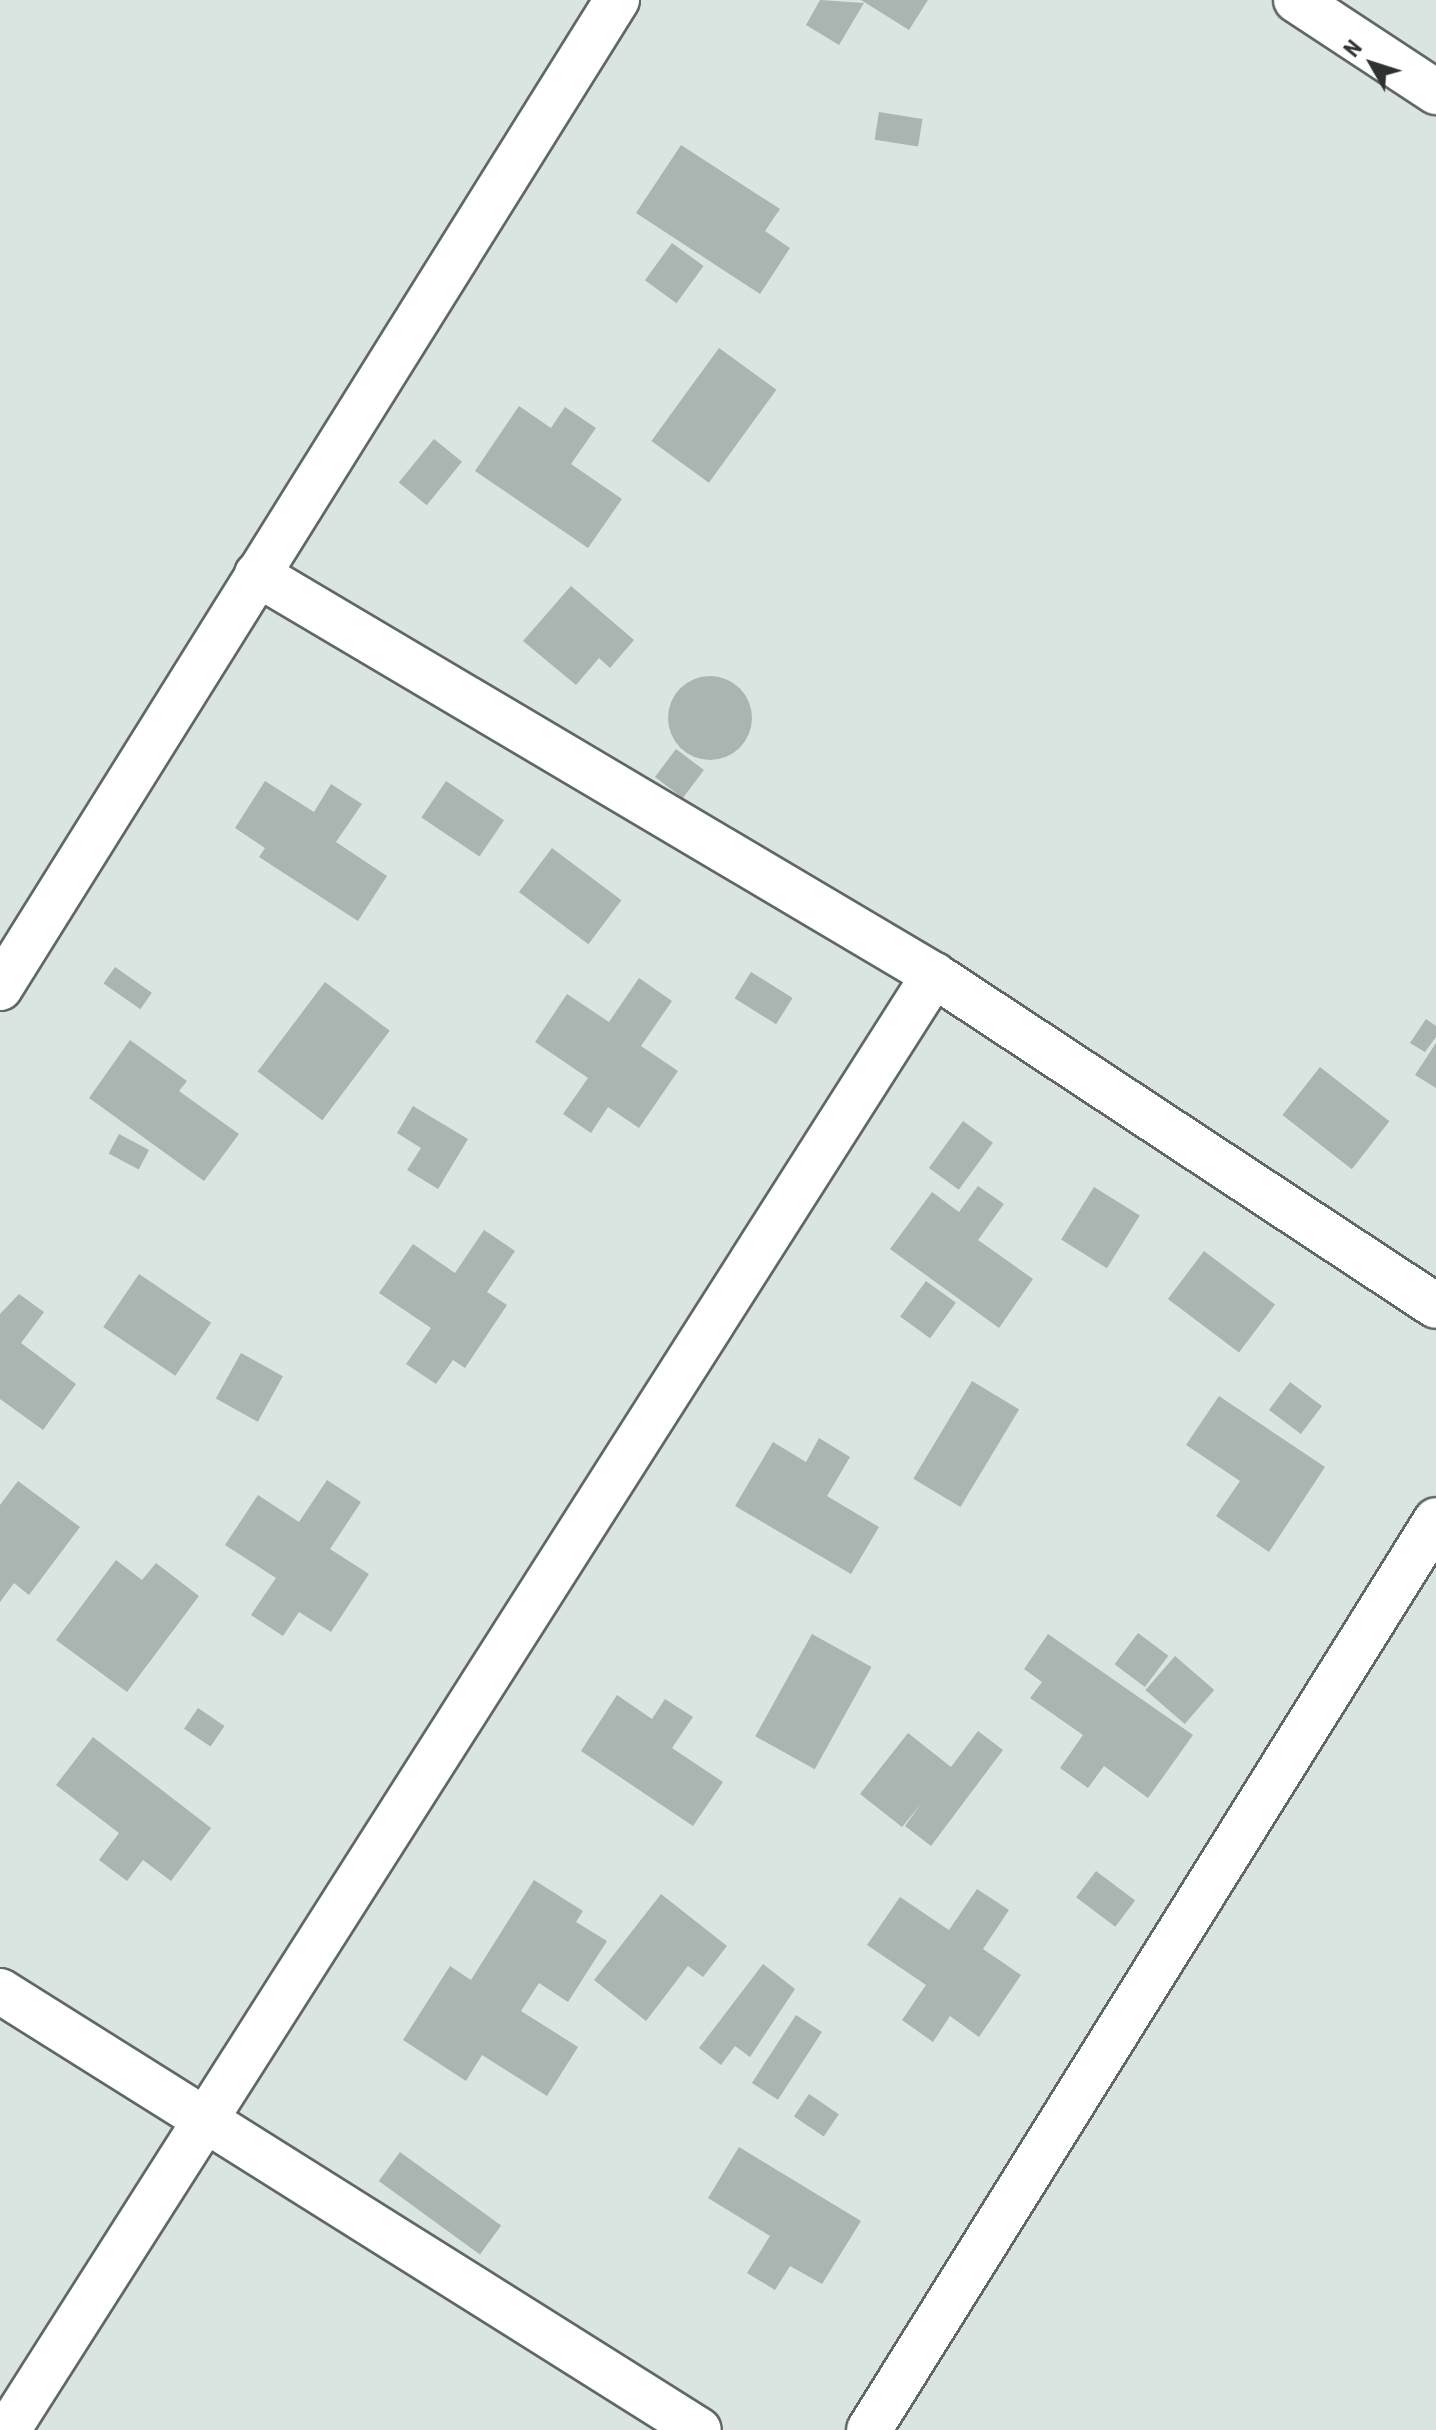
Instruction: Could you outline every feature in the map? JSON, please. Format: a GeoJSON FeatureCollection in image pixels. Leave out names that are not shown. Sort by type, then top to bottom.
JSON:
{"type":"FeatureCollection","features":[{"type":"Feature","properties":{"kind":"street"},"geometry":{"type":"LineString","coordinates":[[0,988],[617,0]]}},
{"type":"Feature","properties":{"kind":"street"},"geometry":{"type":"LineString","coordinates":[[1296,0],[1436,92]]}},
{"type":"Feature","properties":{"kind":"street"},"geometry":{"type":"LineString","coordinates":[[257,574],[934,975],[1436,1306]]}},
{"type":"Feature","properties":{"kind":"street"},"geometry":{"type":"LineString","coordinates":[[8,2430],[934,975]]}},
{"type":"Feature","properties":{"kind":"street"},"geometry":{"type":"LineString","coordinates":[[869,2430],[1436,1520]]}},
{"type":"Feature","properties":{"kind":"street"},"geometry":{"type":"LineString","coordinates":[[0,1991],[202,2121],[699,2430]]}},
{"type":"Feature","properties":{"kind":"building"},"geometry":{"type":"Polygon","coordinates":[[[820,0],[864,3],[839,45],[806,25],[820,0]]]}},
{"type":"Feature","properties":{"kind":"building"},"geometry":{"type":"Polygon","coordinates":[[[861,0],[928,0],[909,30],[861,0]]]}},
{"type":"Feature","properties":{"kind":"building"},"geometry":{"type":"Polygon","coordinates":[[[879,112],[922,119],[918,147],[875,140],[879,112]]]}},
{"type":"Feature","properties":{"kind":"building"},"geometry":{"type":"Polygon","coordinates":[[[681,145],[780,209],[765,231],[790,248],[760,294],[636,213],[681,145]]]}},
{"type":"Feature","properties":{"kind":"building"},"geometry":{"type":"Polygon","coordinates":[[[672,243],[704,266],[677,303],[645,280],[672,243]]]}},
{"type":"Feature","properties":{"kind":"building"},"geometry":{"type":"Polygon","coordinates":[[[719,348],[776,390],[709,483],[651,441],[719,348]]]}},
{"type":"Feature","properties":{"kind":"building"},"geometry":{"type":"Polygon","coordinates":[[[519,406],[551,428],[565,407],[596,428],[571,464],[622,499],[588,548],[475,471],[519,406]]]}},
{"type":"Feature","properties":{"kind":"building"},"geometry":{"type":"Polygon","coordinates":[[[434,439],[462,462],[427,505],[399,483],[434,439]]]}},
{"type":"Feature","properties":{"kind":"building"},"geometry":{"type":"Polygon","coordinates":[[[571,586],[634,640],[610,668],[599,658],[576,685],[523,641],[571,586]]]}},
{"type":"Feature","properties":{"kind":"building"},"geometry":{"type":"Polygon","coordinates":[[[710,676],[733,683],[745,695],[752,718],[745,741],[733,753],[710,760],[687,753],[675,741],[668,718],[675,695],[687,683],[710,676]]]}},
{"type":"Feature","properties":{"kind":"building"},"geometry":{"type":"Polygon","coordinates":[[[676,749],[704,770],[683,798],[655,777],[676,749]]]}},
{"type":"Feature","properties":{"kind":"building"},"geometry":{"type":"Polygon","coordinates":[[[265,781],[314,812],[331,784],[362,804],[336,842],[387,876],[358,921],[259,857],[265,848],[235,828],[265,781]]]}},
{"type":"Feature","properties":{"kind":"building"},"geometry":{"type":"Polygon","coordinates":[[[446,781],[504,820],[479,857],[421,817],[446,781]]]}},
{"type":"Feature","properties":{"kind":"building"},"geometry":{"type":"Polygon","coordinates":[[[552,848],[621,900],[588,944],[519,892],[552,848]]]}},
{"type":"Feature","properties":{"kind":"building"},"geometry":{"type":"Polygon","coordinates":[[[115,967],[152,993],[140,1009],[104,983],[115,967]]]}},
{"type":"Feature","properties":{"kind":"building"},"geometry":{"type":"Polygon","coordinates":[[[751,972],[793,998],[776,1024],[735,998],[751,972]]]}},
{"type":"Feature","properties":{"kind":"building"},"geometry":{"type":"Polygon","coordinates":[[[639,978],[672,1001],[641,1046],[678,1071],[639,1128],[608,1107],[591,1133],[563,1114],[588,1078],[535,1042],[567,994],[609,1022],[639,978]]]}},
{"type":"Feature","properties":{"kind":"building"},"geometry":{"type":"Polygon","coordinates":[[[325,982],[390,1031],[322,1120],[258,1071],[325,982]]]}},
{"type":"Feature","properties":{"kind":"building"},"geometry":{"type":"Polygon","coordinates":[[[1426,1019],[1436,1026],[1436,1037],[1425,1052],[1410,1043],[1426,1019]]]}},
{"type":"Feature","properties":{"kind":"building"},"geometry":{"type":"Polygon","coordinates":[[[130,1040],[187,1081],[179,1091],[239,1134],[204,1181],[89,1098],[130,1040]]]}},
{"type":"Feature","properties":{"kind":"building"},"geometry":{"type":"Polygon","coordinates":[[[1436,1043],[1436,1088],[1415,1075],[1436,1043]]]}},
{"type":"Feature","properties":{"kind":"building"},"geometry":{"type":"Polygon","coordinates":[[[1320,1067],[1389,1121],[1352,1169],[1282,1115],[1320,1067]]]}},
{"type":"Feature","properties":{"kind":"building"},"geometry":{"type":"Polygon","coordinates":[[[413,1106],[468,1139],[438,1189],[407,1170],[421,1148],[397,1133],[413,1106]]]}},
{"type":"Feature","properties":{"kind":"building"},"geometry":{"type":"Polygon","coordinates":[[[963,1121],[993,1143],[959,1190],[929,1168],[963,1121]]]}},
{"type":"Feature","properties":{"kind":"building"},"geometry":{"type":"Polygon","coordinates":[[[119,1134],[149,1150],[139,1169],[109,1153],[119,1134]]]}},
{"type":"Feature","properties":{"kind":"building"},"geometry":{"type":"Polygon","coordinates":[[[978,1186],[1004,1204],[978,1240],[1033,1279],[999,1328],[890,1249],[932,1192],[959,1212],[978,1186]]]}},
{"type":"Feature","properties":{"kind":"building"},"geometry":{"type":"Polygon","coordinates":[[[1094,1187],[1140,1216],[1107,1268],[1061,1240],[1094,1187]]]}},
{"type":"Feature","properties":{"kind":"building"},"geometry":{"type":"Polygon","coordinates":[[[484,1230],[515,1251],[487,1292],[507,1305],[465,1368],[453,1360],[436,1384],[406,1364],[431,1328],[379,1293],[413,1244],[455,1273],[484,1230]]]}},
{"type":"Feature","properties":{"kind":"building"},"geometry":{"type":"Polygon","coordinates":[[[1204,1251],[1275,1305],[1239,1352],[1168,1299],[1204,1251]]]}},
{"type":"Feature","properties":{"kind":"building"},"geometry":{"type":"Polygon","coordinates":[[[139,1274],[211,1323],[175,1376],[103,1327],[139,1274]]]}},
{"type":"Feature","properties":{"kind":"building"},"geometry":{"type":"Polygon","coordinates":[[[926,1281],[956,1303],[930,1338],[900,1317],[926,1281]]]}},
{"type":"Feature","properties":{"kind":"building"},"geometry":{"type":"Polygon","coordinates":[[[19,1294],[44,1312],[21,1343],[76,1384],[43,1430],[0,1399],[0,1314],[19,1294]]]}},
{"type":"Feature","properties":{"kind":"building"},"geometry":{"type":"Polygon","coordinates":[[[241,1353],[283,1376],[258,1422],[216,1398],[241,1353]]]}},
{"type":"Feature","properties":{"kind":"building"},"geometry":{"type":"Polygon","coordinates":[[[972,1381],[1019,1409],[960,1507],[913,1479],[972,1381]]]}},
{"type":"Feature","properties":{"kind":"building"},"geometry":{"type":"Polygon","coordinates":[[[1290,1382],[1322,1406],[1301,1434],[1269,1410],[1290,1382]]]}},
{"type":"Feature","properties":{"kind":"building"},"geometry":{"type":"Polygon","coordinates":[[[1219,1396],[1325,1467],[1269,1552],[1216,1516],[1240,1481],[1186,1445],[1219,1396]]]}},
{"type":"Feature","properties":{"kind":"building"},"geometry":{"type":"Polygon","coordinates":[[[819,1438],[850,1457],[827,1496],[879,1527],[851,1574],[735,1506],[773,1442],[806,1462],[819,1438]]]}},
{"type":"Feature","properties":{"kind":"building"},"geometry":{"type":"Polygon","coordinates":[[[327,1480],[361,1502],[330,1549],[369,1574],[331,1632],[299,1612],[283,1636],[251,1615],[276,1578],[225,1545],[258,1495],[299,1522],[327,1480]]]}},
{"type":"Feature","properties":{"kind":"building"},"geometry":{"type":"Polygon","coordinates":[[[18,1481],[80,1527],[29,1595],[14,1583],[0,1602],[0,1505],[18,1481]]]}},
{"type":"Feature","properties":{"kind":"building"},"geometry":{"type":"Polygon","coordinates":[[[116,1560],[142,1580],[156,1563],[199,1596],[127,1692],[56,1640],[116,1560]]]}},
{"type":"Feature","properties":{"kind":"building"},"geometry":{"type":"Polygon","coordinates":[[[1138,1633],[1168,1656],[1145,1687],[1115,1664],[1138,1633]]]}},
{"type":"Feature","properties":{"kind":"building"},"geometry":{"type":"Polygon","coordinates":[[[812,1634],[871,1667],[815,1769],[755,1736],[812,1634]]]}},
{"type":"Feature","properties":{"kind":"building"},"geometry":{"type":"Polygon","coordinates":[[[1048,1634],[1193,1735],[1148,1798],[1104,1766],[1088,1788],[1060,1768],[1083,1735],[1030,1698],[1042,1682],[1024,1669],[1048,1634]]]}},
{"type":"Feature","properties":{"kind":"building"},"geometry":{"type":"Polygon","coordinates":[[[1175,1656],[1214,1690],[1185,1724],[1145,1690],[1175,1656]]]}},
{"type":"Feature","properties":{"kind":"building"},"geometry":{"type":"Polygon","coordinates":[[[617,1695],[652,1719],[665,1699],[693,1717],[672,1748],[723,1782],[693,1826],[581,1751],[617,1695]]]}},
{"type":"Feature","properties":{"kind":"building"},"geometry":{"type":"Polygon","coordinates":[[[198,1708],[225,1726],[211,1747],[184,1729],[198,1708]]]}},
{"type":"Feature","properties":{"kind":"building"},"geometry":{"type":"Polygon","coordinates":[[[978,1731],[1003,1750],[931,1846],[905,1826],[921,1804],[902,1827],[860,1794],[908,1733],[951,1767],[978,1731]]]}},
{"type":"Feature","properties":{"kind":"building"},"geometry":{"type":"Polygon","coordinates":[[[93,1737],[211,1828],[171,1881],[143,1860],[127,1881],[99,1860],[119,1833],[56,1785],[93,1737]]]}},
{"type":"Feature","properties":{"kind":"building"},"geometry":{"type":"Polygon","coordinates":[[[1096,1871],[1135,1900],[1115,1927],[1076,1897],[1096,1871]]]}},
{"type":"Feature","properties":{"kind":"building"},"geometry":{"type":"Polygon","coordinates":[[[534,1880],[583,1911],[576,1922],[607,1941],[568,2002],[539,1983],[521,2011],[578,2047],[547,2096],[482,2055],[466,2081],[403,2040],[450,1966],[471,1980],[534,1880]]]}},
{"type":"Feature","properties":{"kind":"building"},"geometry":{"type":"Polygon","coordinates":[[[977,1889],[1009,1910],[983,1949],[1021,1975],[979,2037],[950,2016],[933,2042],[902,2020],[926,1985],[867,1945],[900,1897],[949,1930],[977,1889]]]}},
{"type":"Feature","properties":{"kind":"building"},"geometry":{"type":"Polygon","coordinates":[[[661,1894],[727,1946],[703,1977],[688,1966],[646,2021],[594,1980],[661,1894]]]}},
{"type":"Feature","properties":{"kind":"building"},"geometry":{"type":"Polygon","coordinates":[[[763,1964],[795,1989],[750,2057],[735,2046],[721,2065],[699,2048],[763,1964]]]}},
{"type":"Feature","properties":{"kind":"building"},"geometry":{"type":"Polygon","coordinates":[[[796,2015],[822,2032],[778,2100],[752,2083],[796,2015]]]}},
{"type":"Feature","properties":{"kind":"building"},"geometry":{"type":"Polygon","coordinates":[[[809,2094],[839,2114],[824,2137],[794,2116],[809,2094]]]}},
{"type":"Feature","properties":{"kind":"building"},"geometry":{"type":"Polygon","coordinates":[[[739,2147],[861,2221],[822,2284],[790,2266],[775,2290],[747,2273],[770,2236],[708,2198],[739,2147]]]}},
{"type":"Feature","properties":{"kind":"building"},"geometry":{"type":"Polygon","coordinates":[[[400,2152],[501,2225],[480,2255],[379,2181],[400,2152]]]}}]}
